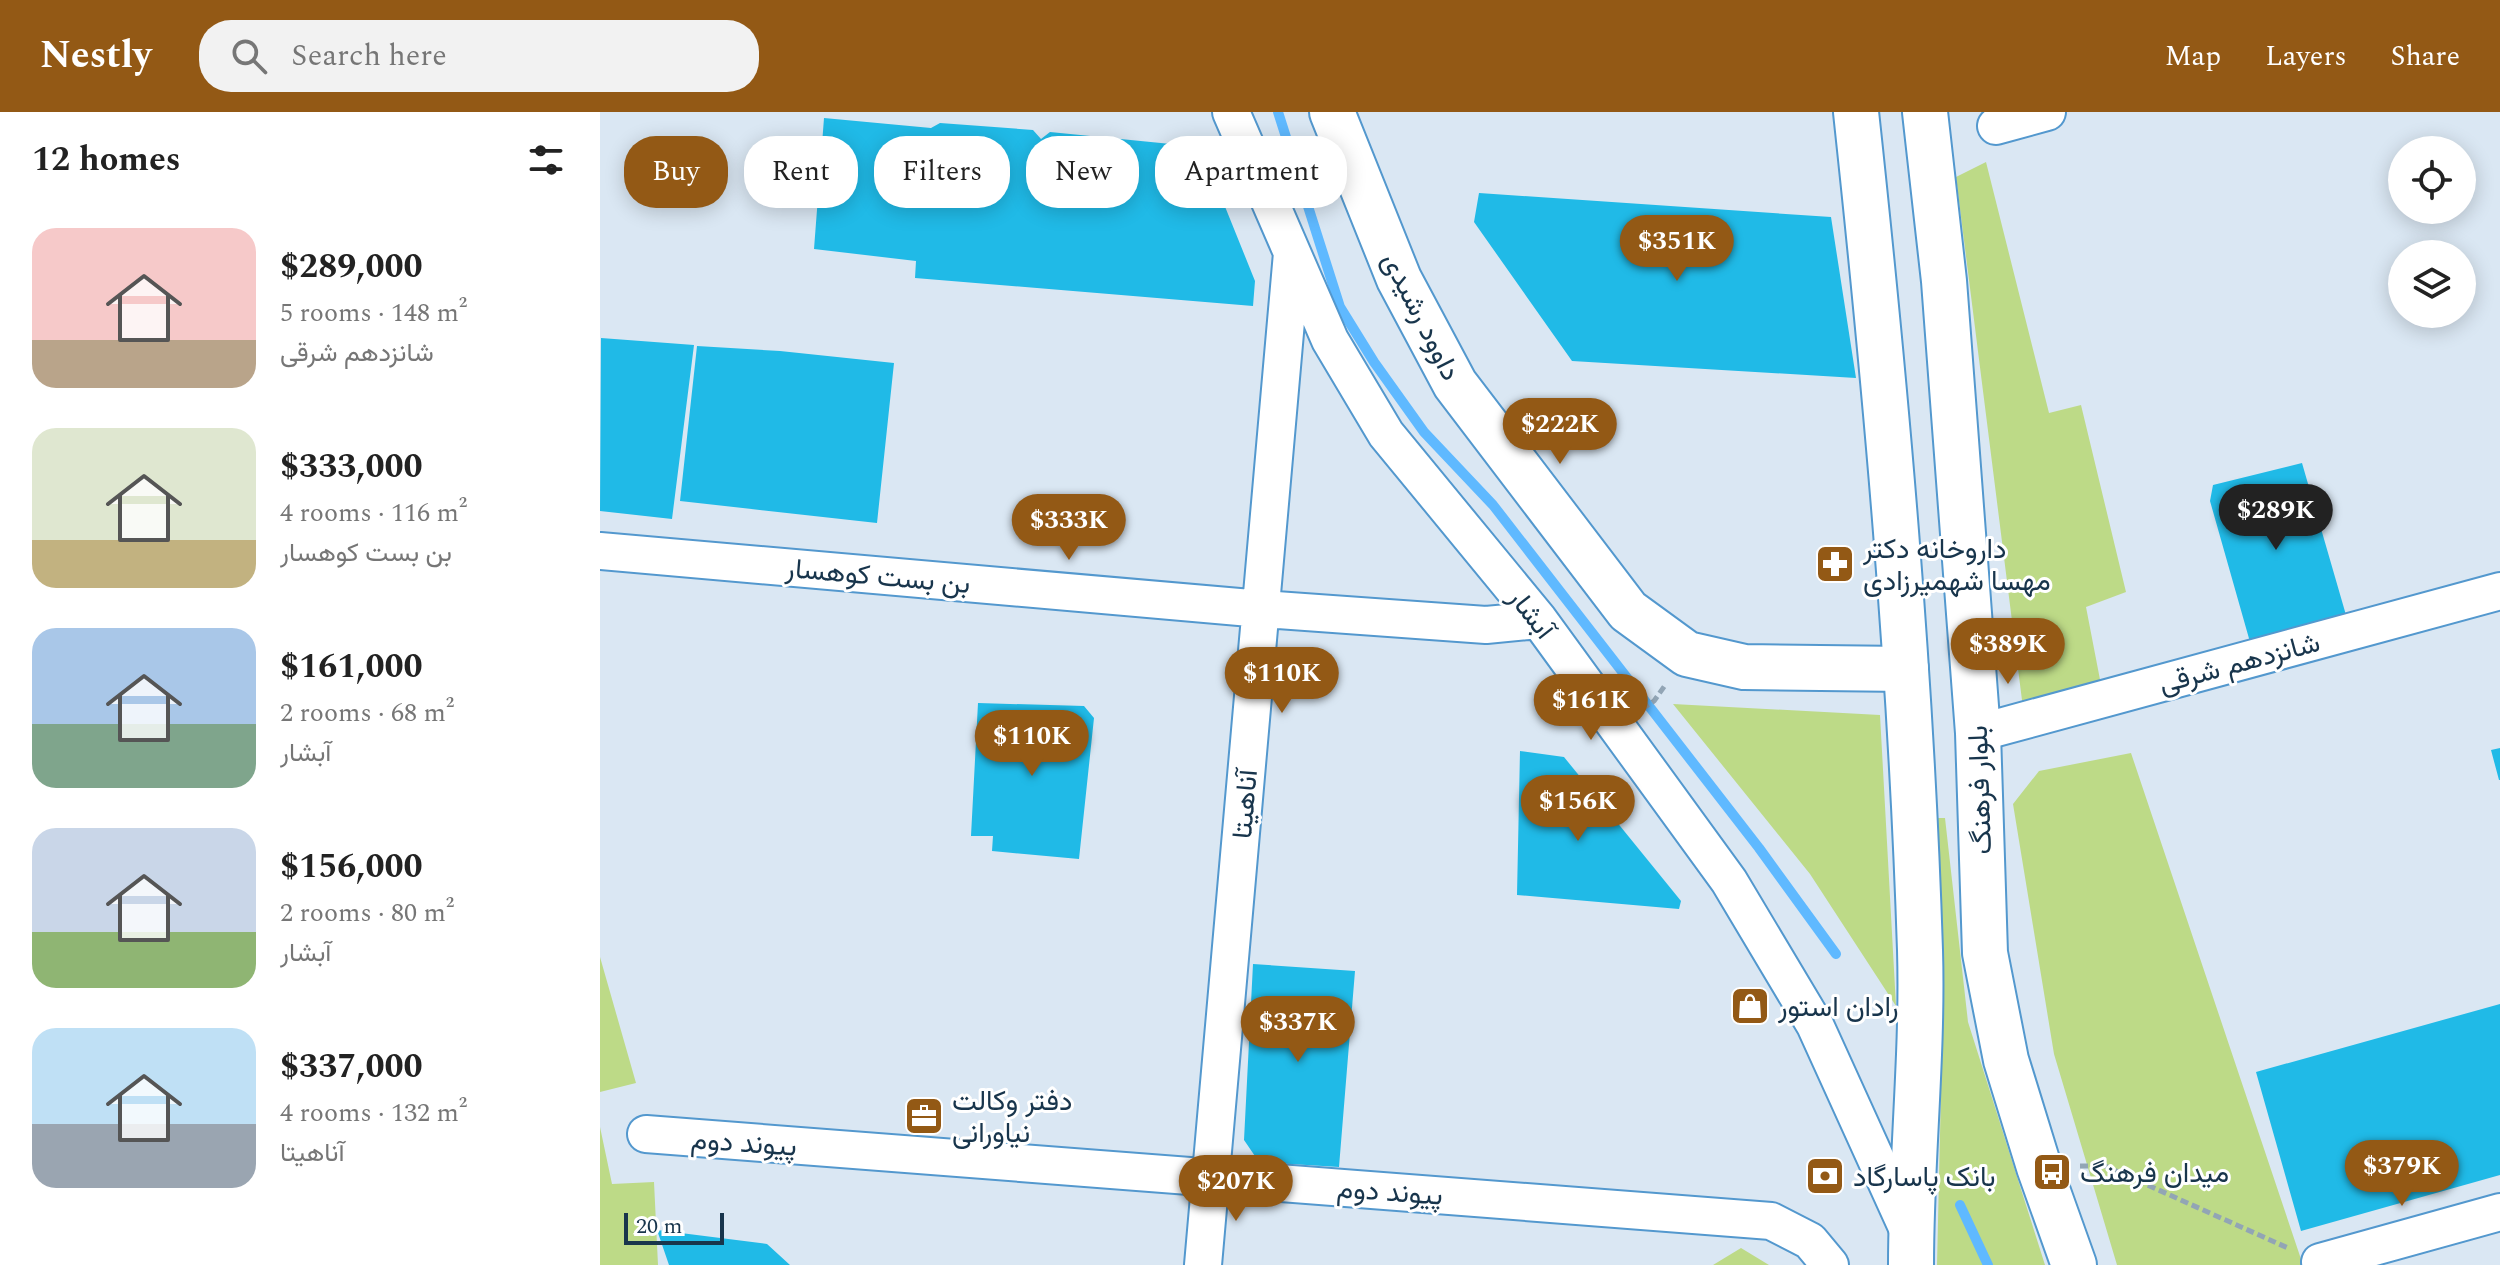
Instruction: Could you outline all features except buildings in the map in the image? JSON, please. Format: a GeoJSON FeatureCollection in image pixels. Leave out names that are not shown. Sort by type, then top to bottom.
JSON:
{"type":"FeatureCollection","features":[{"type":"Feature","properties":{"kind":"main road","name":"داوود رشیدی"},"geometry":{"type":"LineString","coordinates":[[1332,112],[1399,279],[1455,384],[1628,611],[1687,654],[1744,667],[1906,669]]}},
{"type":"Feature","properties":{"kind":"main road"},"geometry":{"type":"LineString","coordinates":[[1856,112],[1875,289],[1906,669],[1920,954],[1911,1250]]}},
{"type":"Feature","properties":{"kind":"main road","name":"بلوار فرهنگ"},"geometry":{"type":"LineString","coordinates":[[1925,112],[1944,281],[1978,733],[1985,953],[2006,1060],[2074,1265]]}},
{"type":"Feature","properties":{"kind":"main road"},"geometry":{"type":"LineString","coordinates":[[1906,669],[1978,733]]}},
{"type":"Feature","properties":{"kind":"street","name":"آبشار"},"geometry":{"type":"LineString","coordinates":[[1231,112],[1330,340],[1386,434],[1539,620],[1729,881],[1815,1025],[1911,1250]]}},
{"type":"Feature","properties":{"kind":"street"},"geometry":{"type":"LineString","coordinates":[[1996,126],[2047,112]]}},
{"type":"Feature","properties":{"kind":"street","name":"آناهیتا"},"geometry":{"type":"LineString","coordinates":[[1203,1265],[1292,248]]}},
{"type":"Feature","properties":{"kind":"street","name":"بن بست کوهسار"},"geometry":{"type":"LineString","coordinates":[[600,551],[1262,609],[1486,625],[1539,620]]}},
{"type":"Feature","properties":{"kind":"street","name":"شانزدهم شرقی"},"geometry":{"type":"LineString","coordinates":[[1978,733],[2500,591]]}},
{"type":"Feature","properties":{"kind":"street","name":"پیوند دوم"},"geometry":{"type":"LineString","coordinates":[[646,1134],[1771,1221],[1810,1241],[1830,1265]]}},
{"type":"Feature","properties":{"kind":"street"},"geometry":{"type":"LineString","coordinates":[[2320,1262],[2500,1212]]}},
{"type":"Feature","properties":{"kind":"path"},"geometry":{"type":"LineString","coordinates":[[2039,1167],[2105,1166],[2320,1262]]}},
{"type":"Feature","properties":{"kind":"green space"},"geometry":{"type":"Polygon","coordinates":[[[1986,162],[2049,413],[2081,405],[2126,592],[2086,607],[2102,690],[2024,716],[1956,177],[1986,162]]]}},
{"type":"Feature","properties":{"kind":"green space"},"geometry":{"type":"Polygon","coordinates":[[[1673,704],[1880,715],[1896,1006],[1810,874],[1673,704]]]}},
{"type":"Feature","properties":{"kind":"green space"},"geometry":{"type":"Polygon","coordinates":[[[2131,753],[2303,1265],[2117,1265],[2054,1054],[2013,804],[2039,771],[2131,753]]]}},
{"type":"Feature","properties":{"kind":"green space"},"geometry":{"type":"Polygon","coordinates":[[[1932,818],[1945,818],[1968,1022],[2045,1265],[1937,1265],[1940,986],[1932,818]]]}},
{"type":"Feature","properties":{"kind":"green space"},"geometry":{"type":"Polygon","coordinates":[[[600,957],[636,1083],[600,1092],[600,957]]]}},
{"type":"Feature","properties":{"kind":"green space"},"geometry":{"type":"Polygon","coordinates":[[[600,1127],[612,1184],[654,1182],[658,1265],[600,1265],[600,1127]]]}},
{"type":"Feature","properties":{"kind":"green space"},"geometry":{"type":"Polygon","coordinates":[[[1741,1248],[1769,1265],[1713,1265],[1741,1248]]]}},
{"type":"Feature","properties":{"kind":"waterway"},"geometry":{"type":"LineString","coordinates":[[1278,112],[1340,307],[1374,362],[1424,432],[1493,505],[1759,848],[1836,954]]}},
{"type":"Feature","properties":{"kind":"waterway"},"geometry":{"type":"LineString","coordinates":[[1960,1205],[1988,1265]]}},
{"type":"Feature","properties":{"kind":"place","name":"داروخانه دکتر مهسا شهمیرزادی"},"geometry":{"type":"Point","coordinates":[1835,564]}},
{"type":"Feature","properties":{"kind":"place","name":"رادان استور"},"geometry":{"type":"Point","coordinates":[1750,1006]}},
{"type":"Feature","properties":{"kind":"place","name":"دفتر وکالت نیاورانی"},"geometry":{"type":"Point","coordinates":[924,1116]}},
{"type":"Feature","properties":{"kind":"place","name":"میدان فرهنگ"},"geometry":{"type":"Point","coordinates":[2052,1172]}},
{"type":"Feature","properties":{"kind":"place","name":"بانک پاسارگاد"},"geometry":{"type":"Point","coordinates":[1825,1176]}}]}
